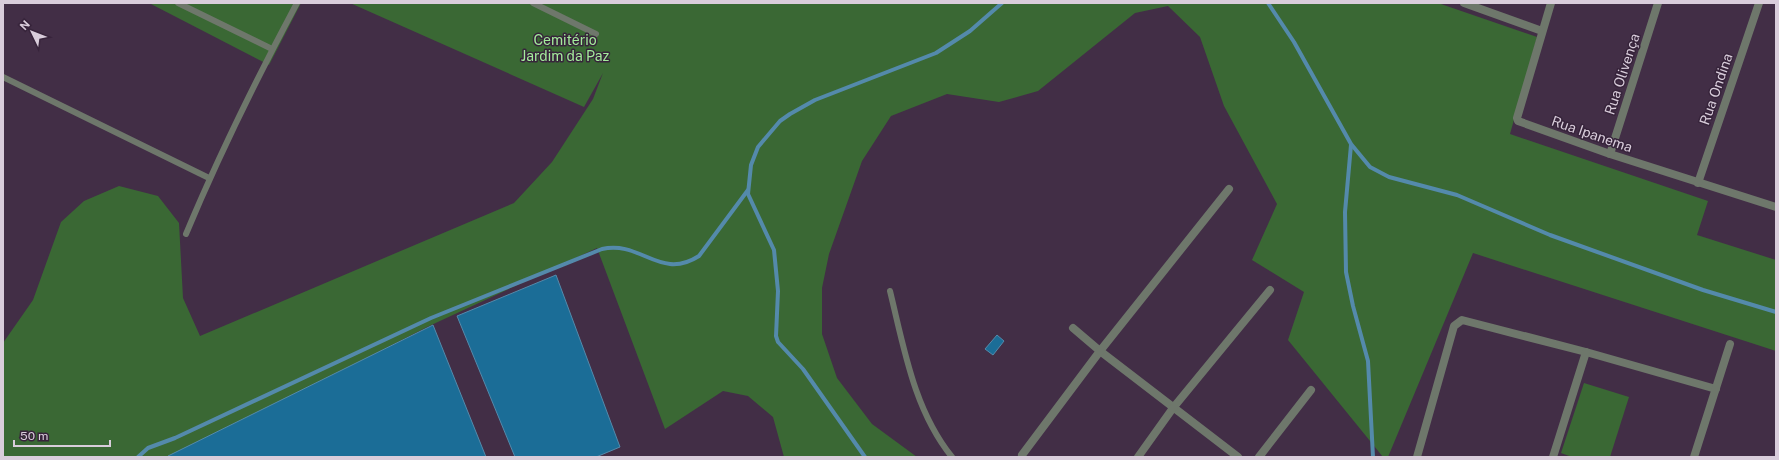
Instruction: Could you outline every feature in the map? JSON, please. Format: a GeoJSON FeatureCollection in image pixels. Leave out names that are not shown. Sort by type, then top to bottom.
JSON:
{"type":"FeatureCollection","features":[{"type":"Feature","properties":{"kind":"street"},"geometry":{"type":"LineString","coordinates":[[1464,3],[1542,31]]}},
{"type":"Feature","properties":{"kind":"street","name":"Rua Ipanema"},"geometry":{"type":"LineString","coordinates":[[1551,3],[1517,118],[1518,121],[1610,154],[1776,207]]}},
{"type":"Feature","properties":{"kind":"street","name":"Rua Olivença"},"geometry":{"type":"LineString","coordinates":[[1610,154],[1658,3]]}},
{"type":"Feature","properties":{"kind":"street","name":"Rua Ondina"},"geometry":{"type":"LineString","coordinates":[[1698,183],[1759,3]]}},
{"type":"Feature","properties":{"kind":"street"},"geometry":{"type":"LineString","coordinates":[[1022,455],[1100,351],[1229,188]]}},
{"type":"Feature","properties":{"kind":"street"},"geometry":{"type":"LineString","coordinates":[[1138,457],[1173,408],[1270,290]]}},
{"type":"Feature","properties":{"kind":"street"},"geometry":{"type":"LineString","coordinates":[[1417,457],[1454,326],[1462,320],[1586,352],[1716,389]]}},
{"type":"Feature","properties":{"kind":"street"},"geometry":{"type":"LineString","coordinates":[[1073,328],[1100,351],[1238,457]]}},
{"type":"Feature","properties":{"kind":"street"},"geometry":{"type":"LineString","coordinates":[[1694,457],[1730,344]]}},
{"type":"Feature","properties":{"kind":"street"},"geometry":{"type":"LineString","coordinates":[[1552,457],[1586,352]]}},
{"type":"Feature","properties":{"kind":"street"},"geometry":{"type":"LineString","coordinates":[[1259,457],[1311,390]]}},
{"type":"Feature","properties":{"kind":"lane"},"geometry":{"type":"LineString","coordinates":[[178,3],[272,49]]}},
{"type":"Feature","properties":{"kind":"lane"},"geometry":{"type":"LineString","coordinates":[[186,234],[209,178],[272,49],[297,3]]}},
{"type":"Feature","properties":{"kind":"lane"},"geometry":{"type":"LineString","coordinates":[[533,3],[596,34]]}},
{"type":"Feature","properties":{"kind":"lane"},"geometry":{"type":"LineString","coordinates":[[3,77],[209,178]]}},
{"type":"Feature","properties":{"kind":"lane"},"geometry":{"type":"LineString","coordinates":[[890,291],[916,392],[942,444],[952,457]]}},
{"type":"Feature","properties":{"kind":"green space"},"geometry":{"type":"Polygon","coordinates":[[[149,3],[301,3],[269,65],[149,3]]]}},
{"type":"Feature","properties":{"kind":"green space","name":"Cemitério Jardim da Paz"},"geometry":{"type":"Polygon","coordinates":[[[350,3],[1438,3],[1537,37],[1510,134],[1708,201],[1697,235],[1776,260],[1776,351],[1473,253],[1388,457],[1383,457],[1288,340],[1304,292],[1252,260],[1277,204],[1224,106],[1200,37],[1168,6],[1135,13],[1038,91],[999,102],[947,94],[891,116],[862,161],[829,254],[822,288],[822,334],[837,378],[872,424],[917,457],[784,457],[773,417],[748,396],[723,391],[665,429],[597,248],[427,327],[174,457],[3,457],[3,343],[33,300],[61,222],[84,201],[119,186],[158,196],[179,223],[183,298],[200,336],[514,203],[552,162],[593,99],[603,73],[584,107],[350,3]]]}},
{"type":"Feature","properties":{"kind":"green space"},"geometry":{"type":"Polygon","coordinates":[[[1584,383],[1629,397],[1610,457],[1572,457],[1561,453],[1584,383]]]}},
{"type":"Feature","properties":{"kind":"water"},"geometry":{"type":"Polygon","coordinates":[[[556,275],[620,447],[596,457],[515,457],[457,316],[556,275]]]}},
{"type":"Feature","properties":{"kind":"water"},"geometry":{"type":"Polygon","coordinates":[[[433,325],[486,457],[167,457],[168,456],[433,325]]]}},
{"type":"Feature","properties":{"kind":"water"},"geometry":{"type":"Polygon","coordinates":[[[997,335],[1004,341],[993,355],[985,349],[997,335]]]}},
{"type":"Feature","properties":{"kind":"waterway"},"geometry":{"type":"LineString","coordinates":[[865,457],[803,369],[778,342],[776,336],[778,291],[774,250],[748,194],[751,165],[758,147],[780,121],[790,114],[815,100],[936,53],[970,31],[1002,3]]}},
{"type":"Feature","properties":{"kind":"waterway"},"geometry":{"type":"LineString","coordinates":[[1268,3],[1294,42],[1351,144],[1370,167],[1389,177],[1457,195],[1550,235],[1703,290],[1776,312]]}},
{"type":"Feature","properties":{"kind":"waterway"},"geometry":{"type":"LineString","coordinates":[[1351,145],[1345,212],[1346,272],[1353,306],[1368,361],[1373,457]]}},
{"type":"Feature","properties":{"kind":"waterway"},"geometry":{"type":"LineString","coordinates":[[138,457],[148,448],[175,438],[431,318],[602,249],[616,248],[628,250],[661,262],[673,264],[685,263],[699,256],[748,190]]}}]}
